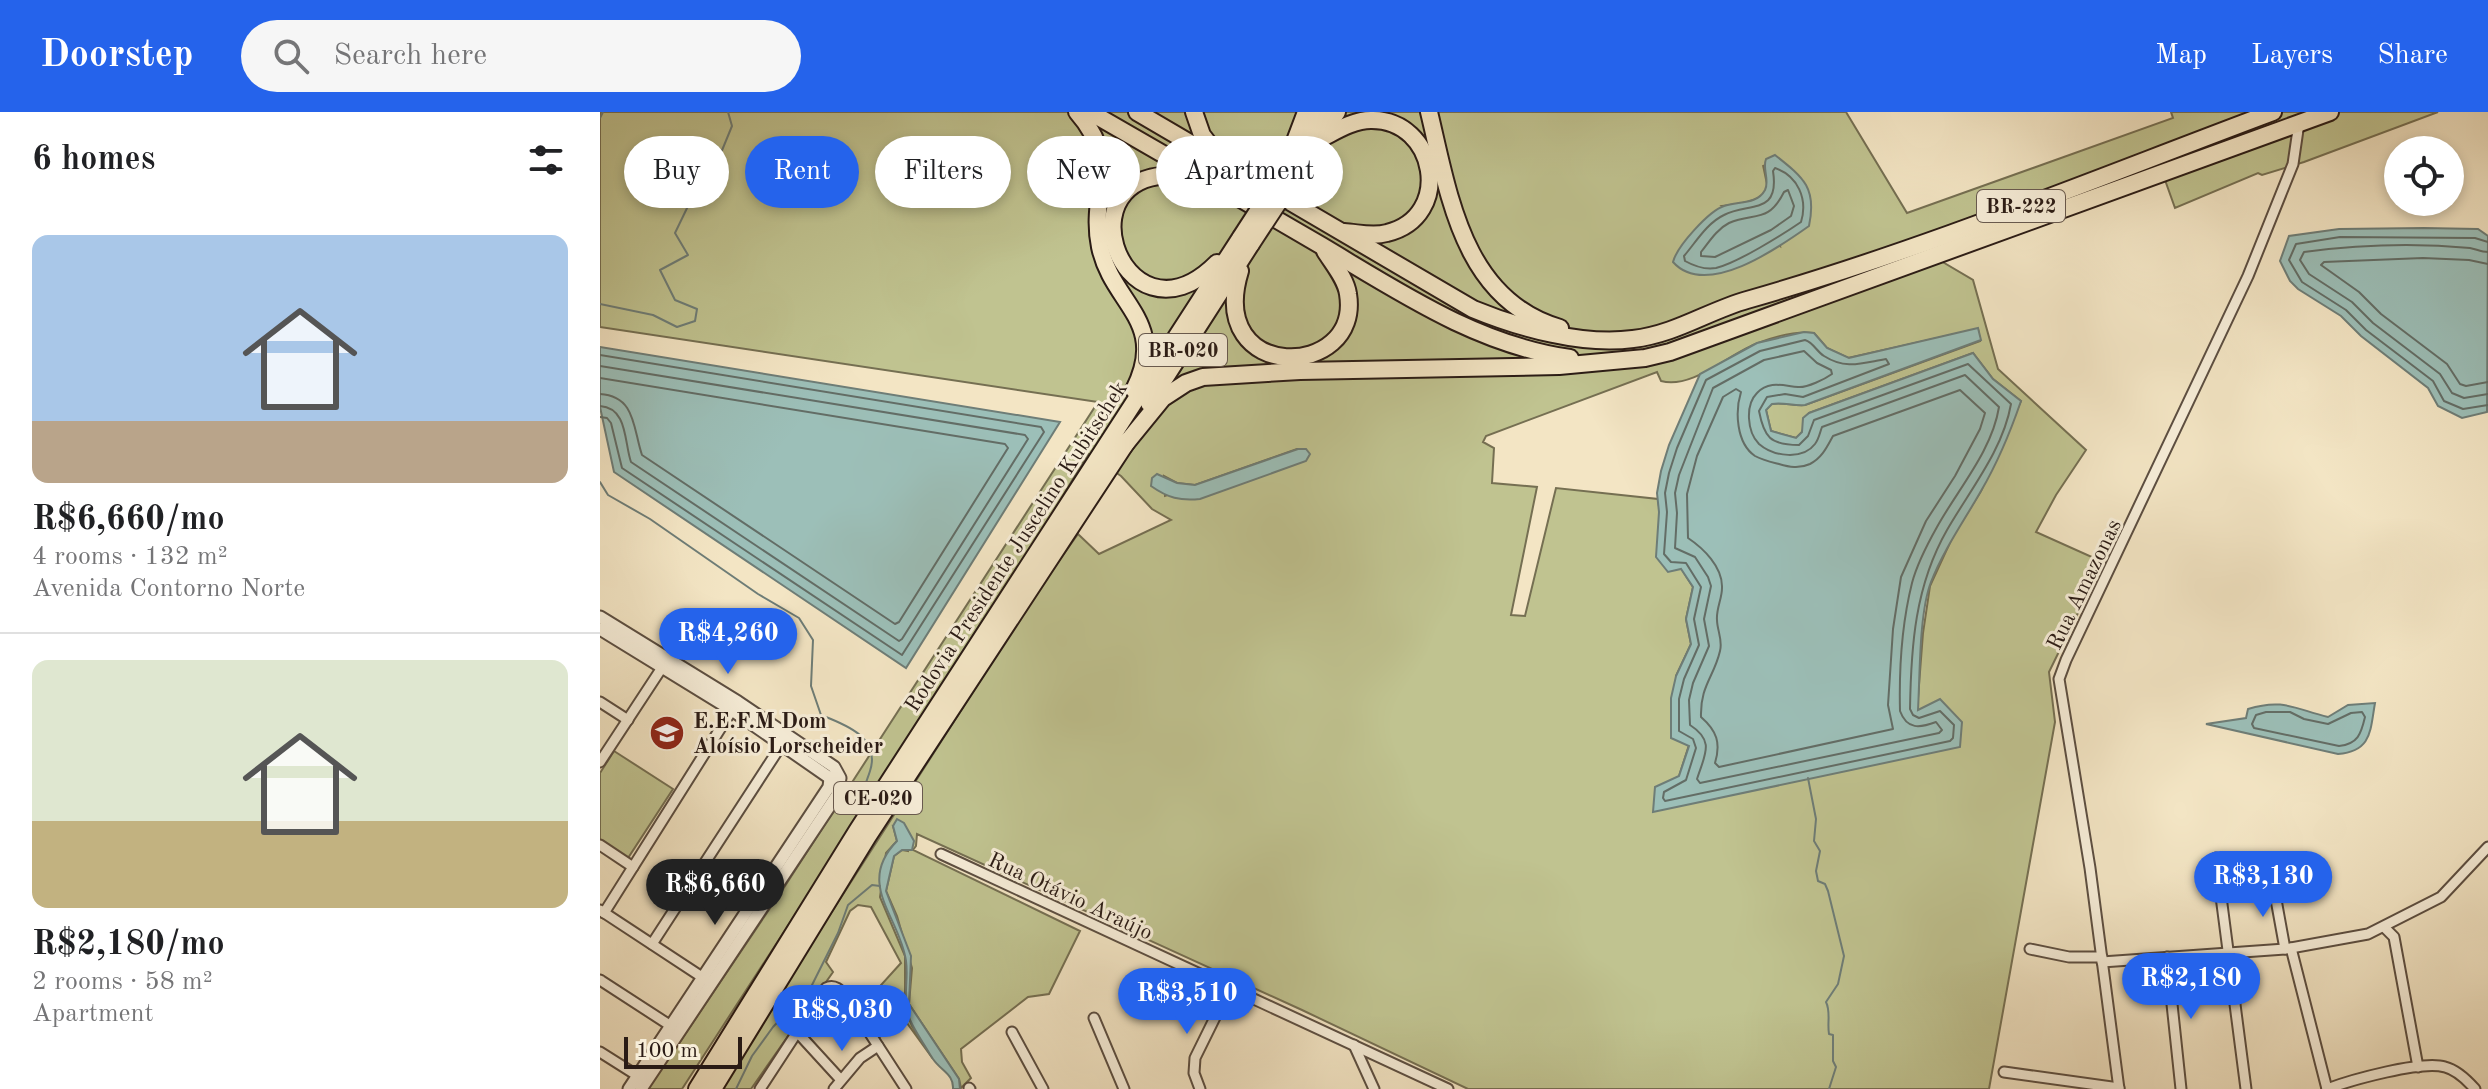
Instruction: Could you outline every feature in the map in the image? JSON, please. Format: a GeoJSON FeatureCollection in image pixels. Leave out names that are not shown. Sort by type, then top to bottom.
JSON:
{"type":"FeatureCollection","features":[{"type":"Feature","properties":{"kind":"highway"},"geometry":{"type":"LineString","coordinates":[[1077,112],[1091,128],[1101,151],[1098,233],[1102,254],[1136,315],[1144,336],[1144,362],[1118,426]]}},
{"type":"Feature","properties":{"kind":"highway"},"geometry":{"type":"LineString","coordinates":[[1090,112],[1156,150]]}},
{"type":"Feature","properties":{"kind":"highway"},"geometry":{"type":"LineString","coordinates":[[1137,112],[1177,136]]}},
{"type":"Feature","properties":{"kind":"highway"},"geometry":{"type":"LineString","coordinates":[[1194,112],[1203,136]]}},
{"type":"Feature","properties":{"kind":"highway"},"geometry":{"type":"LineString","coordinates":[[1296,136],[1306,112]]}},
{"type":"Feature","properties":{"kind":"highway","name":"Rodovia Presidente Juscelino Kubitschek"},"geometry":{"type":"LineString","coordinates":[[1309,136],[1323,112]]}},
{"type":"Feature","properties":{"kind":"highway","name":"Rodovia Presidente Juscelino Kubitschek"},"geometry":{"type":"LineString","coordinates":[[1322,136],[1337,112]]}},
{"type":"Feature","properties":{"kind":"highway"},"geometry":{"type":"LineString","coordinates":[[1429,112],[1453,208],[1469,251],[1479,267],[1495,287],[1535,318],[1600,339]]}},
{"type":"Feature","properties":{"kind":"highway","name":"BR-222"},"geometry":{"type":"LineString","coordinates":[[1340,232],[1473,309],[1504,322],[1547,333],[1630,340],[1687,326],[1742,301],[1919,244],[2273,112]]}},
{"type":"Feature","properties":{"kind":"highway","name":"BR-222"},"geometry":{"type":"LineString","coordinates":[[1257,208],[1472,331],[1527,349],[1594,361],[1645,358],[1715,337],[2330,112]]}},
{"type":"Feature","properties":{"kind":"highway"},"geometry":{"type":"LineString","coordinates":[[1299,208],[1340,232],[1385,234],[1409,223],[1426,201],[1431,186],[1431,171],[1427,158],[1410,134],[1386,122],[1359,122],[1327,136]]}},
{"type":"Feature","properties":{"kind":"highway"},"geometry":{"type":"LineString","coordinates":[[1156,177],[1132,187],[1115,210],[1112,237],[1115,249],[1125,267],[1141,281],[1158,288],[1174,288],[1206,274],[1244,244]]}},
{"type":"Feature","properties":{"kind":"highway","name":"Rodovia Presidente Juscelino Kubitschek"},"geometry":{"type":"LineString","coordinates":[[713,1089],[868,836],[1123,447],[1266,208]]}},
{"type":"Feature","properties":{"kind":"highway"},"geometry":{"type":"LineString","coordinates":[[1244,244],[1233,302],[1234,314],[1248,340],[1257,348],[1278,357],[1297,359],[1321,350],[1341,331],[1346,319],[1348,291],[1322,246]]}},
{"type":"Feature","properties":{"kind":"highway","name":"Rodovia Presidente Juscelino Kubitschek"},"geometry":{"type":"LineString","coordinates":[[697,1089],[857,831],[1118,426],[1244,244]]}},
{"type":"Feature","properties":{"kind":"highway"},"geometry":{"type":"LineString","coordinates":[[1123,447],[1163,398],[1186,383],[1203,377],[1300,371],[1559,366],[1594,361],[1657,335]]}},
{"type":"Feature","properties":{"kind":"street","name":"Rua Amazonas"},"geometry":{"type":"LineString","coordinates":[[2119,1088],[2090,868],[2059,689],[2061,671],[2248,276],[2293,164],[2299,123]]}},
{"type":"Feature","properties":{"kind":"street"},"geometry":{"type":"LineString","coordinates":[[600,617],[732,710],[786,739]]}},
{"type":"Feature","properties":{"kind":"street"},"geometry":{"type":"LineString","coordinates":[[600,629],[665,664],[786,739],[835,774],[837,795],[657,1056],[629,1089]]}},
{"type":"Feature","properties":{"kind":"street"},"geometry":{"type":"LineString","coordinates":[[600,762],[665,664]]}},
{"type":"Feature","properties":{"kind":"street"},"geometry":{"type":"LineString","coordinates":[[600,702],[628,720]]}},
{"type":"Feature","properties":{"kind":"street"},"geometry":{"type":"LineString","coordinates":[[707,980],[602,912],[732,710]]}},
{"type":"Feature","properties":{"kind":"street"},"geometry":{"type":"LineString","coordinates":[[652,944],[786,739]]}},
{"type":"Feature","properties":{"kind":"street"},"geometry":{"type":"LineString","coordinates":[[600,845],[633,867]]}},
{"type":"Feature","properties":{"kind":"street"},"geometry":{"type":"LineString","coordinates":[[2030,949],[2102,960],[2288,949],[2357,937],[2385,928],[2441,897],[2488,847]]}},
{"type":"Feature","properties":{"kind":"street","name":"Rua Otávio Araújo"},"geometry":{"type":"LineString","coordinates":[[941,854],[1448,1089]]}},
{"type":"Feature","properties":{"kind":"street"},"geometry":{"type":"LineString","coordinates":[[2216,858],[2246,1089]]}},
{"type":"Feature","properties":{"kind":"street"},"geometry":{"type":"LineString","coordinates":[[2273,883],[2327,1089],[2418,1067],[2445,1067],[2455,1071],[2475,1089]]}},
{"type":"Feature","properties":{"kind":"street"},"geometry":{"type":"LineString","coordinates":[[2385,928],[2394,937],[2418,1067]]}},
{"type":"Feature","properties":{"kind":"street"},"geometry":{"type":"LineString","coordinates":[[2167,957],[2181,1089]]}},
{"type":"Feature","properties":{"kind":"street"},"geometry":{"type":"LineString","coordinates":[[600,980],[671,1026]]}},
{"type":"Feature","properties":{"kind":"street"},"geometry":{"type":"LineString","coordinates":[[641,1089],[671,1026],[707,980]]}},
{"type":"Feature","properties":{"kind":"street"},"geometry":{"type":"LineString","coordinates":[[760,1089],[830,986],[847,998],[906,1089]]}},
{"type":"Feature","properties":{"kind":"street"},"geometry":{"type":"LineString","coordinates":[[1200,1089],[1194,1073],[1195,1058],[1229,989]]}},
{"type":"Feature","properties":{"kind":"street"},"geometry":{"type":"LineString","coordinates":[[1094,1018],[1124,1089]]}},
{"type":"Feature","properties":{"kind":"street"},"geometry":{"type":"LineString","coordinates":[[1012,1032],[1043,1089]]}},
{"type":"Feature","properties":{"kind":"street"},"geometry":{"type":"LineString","coordinates":[[798,1033],[841,1080]]}},
{"type":"Feature","properties":{"kind":"street"},"geometry":{"type":"LineString","coordinates":[[1354,1045],[1374,1089]]}},
{"type":"Feature","properties":{"kind":"street"},"geometry":{"type":"LineString","coordinates":[[834,1089],[860,1058],[878,1046]]}},
{"type":"Feature","properties":{"kind":"street"},"geometry":{"type":"LineString","coordinates":[[600,1052],[638,1076]]}},
{"type":"Feature","properties":{"kind":"street"},"geometry":{"type":"LineString","coordinates":[[2004,1072],[2119,1088]]}},
{"type":"Feature","properties":{"kind":"green space"},"geometry":{"type":"Polygon","coordinates":[[[600,112],[1846,112],[1907,213],[2173,118],[2171,112],[2438,112],[2304,162],[2262,175],[2258,173],[2175,208],[2165,180],[1941,261],[1973,280],[1998,369],[2086,450],[2036,532],[2103,562],[2049,672],[2055,722],[1989,1089],[1468,1089],[917,834],[913,850],[1080,931],[1049,994],[1028,997],[961,1049],[962,1062],[971,1078],[961,1088],[959,1079],[909,1004],[912,968],[897,916],[886,891],[894,856],[902,850],[908,851],[907,829],[893,826],[897,841],[886,853],[880,897],[905,956],[905,1009],[933,1059],[904,1019],[877,1039],[867,1022],[879,1014],[886,992],[881,985],[901,963],[871,907],[858,905],[850,911],[826,962],[833,972],[751,1089],[718,1089],[1039,589],[1078,534],[1099,554],[1171,520],[1152,509],[1121,476],[1088,454],[1041,536],[682,1089],[648,1089],[785,886],[1098,402],[600,327],[600,112]],[[1767,184],[1765,191],[1756,199],[1722,206],[1780,246],[1767,184]],[[1978,329],[1848,358],[1827,348],[1814,333],[1771,339],[1747,348],[1698,376],[1673,382],[1661,381],[1657,372],[1486,436],[1483,442],[1494,448],[1492,483],[1537,487],[1511,615],[1525,616],[1556,488],[1658,499],[1670,545],[1693,587],[1686,619],[1691,644],[1676,676],[1689,745],[1679,776],[1917,711],[1930,586],[1953,536],[1981,491],[2021,401],[1993,379],[1973,353],[1809,413],[1802,432],[1796,438],[1771,431],[1766,410],[1771,404],[1805,405],[1980,341],[1978,329]],[[1297,449],[1195,485],[1177,483],[1164,476],[1165,496],[1306,449],[1297,449]]]}},
{"type":"Feature","properties":{"kind":"green space"},"geometry":{"type":"Polygon","coordinates":[[[614,751],[673,789],[628,858],[600,840],[600,773],[614,751]]]}},
{"type":"Feature","properties":{"kind":"water"},"geometry":{"type":"Polygon","coordinates":[[[1775,155],[1794,170],[1806,185],[1811,202],[1809,226],[1761,257],[1722,273],[1704,275],[1687,272],[1673,262],[1687,239],[1710,215],[1724,206],[1762,195],[1766,186],[1766,159],[1775,155]]]}},
{"type":"Feature","properties":{"kind":"water"},"geometry":{"type":"Polygon","coordinates":[[[2339,229],[2478,229],[2488,236],[2487,412],[2462,418],[2438,406],[2428,388],[2361,336],[2341,316],[2298,289],[2290,281],[2280,261],[2289,236],[2339,229]]]}},
{"type":"Feature","properties":{"kind":"water"},"geometry":{"type":"Polygon","coordinates":[[[1978,328],[1981,340],[1805,405],[1772,404],[1766,410],[1771,431],[1796,438],[1802,432],[1803,418],[1809,413],[1973,353],[1993,379],[2021,401],[1993,469],[1936,570],[1924,610],[1918,710],[1940,699],[1962,722],[1960,747],[1653,812],[1655,787],[1679,776],[1689,746],[1671,738],[1671,698],[1676,676],[1691,644],[1686,619],[1693,587],[1681,569],[1668,572],[1656,557],[1657,493],[1669,445],[1700,374],[1757,343],[1804,332],[1814,333],[1827,348],[1849,358],[1978,328]]]}},
{"type":"Feature","properties":{"kind":"water"},"geometry":{"type":"Polygon","coordinates":[[[600,347],[1060,422],[906,668],[614,472],[600,407],[600,347]]]}},
{"type":"Feature","properties":{"kind":"water"},"geometry":{"type":"Polygon","coordinates":[[[1298,449],[1306,449],[1310,454],[1306,461],[1200,499],[1174,498],[1151,486],[1152,478],[1157,474],[1177,483],[1195,485],[1298,449]]]}},
{"type":"Feature","properties":{"kind":"water"},"geometry":{"type":"Polygon","coordinates":[[[2375,703],[2370,731],[2363,744],[2357,749],[2338,754],[2206,724],[2246,718],[2248,709],[2271,704],[2328,717],[2348,705],[2375,703]]]}},
{"type":"Feature","properties":{"kind":"water"},"geometry":{"type":"Polygon","coordinates":[[[897,819],[904,823],[914,841],[912,850],[902,850],[894,856],[886,891],[911,956],[909,1004],[959,1079],[960,1089],[953,1089],[951,1080],[933,1059],[908,1014],[906,961],[880,886],[885,857],[897,841],[893,826],[897,819]]]}},
{"type":"Feature","properties":{"kind":"waterway"},"geometry":{"type":"LineString","coordinates":[[600,118],[603,112]]}},
{"type":"Feature","properties":{"kind":"waterway"},"geometry":{"type":"LineString","coordinates":[[600,304],[653,315],[677,327],[695,321],[697,309],[675,300],[660,270],[688,255],[675,233],[689,204],[710,194],[704,166],[716,165],[732,126],[728,112]]}},
{"type":"Feature","properties":{"kind":"waterway"},"geometry":{"type":"LineString","coordinates":[[600,482],[608,495],[650,519],[758,594],[799,618],[813,640],[811,686],[821,715],[850,728],[870,749],[872,759],[864,789],[866,802]]}},
{"type":"Feature","properties":{"kind":"waterway"},"geometry":{"type":"LineString","coordinates":[[1808,778],[1816,819],[1814,841],[1820,851],[1816,871],[1818,881],[1825,884],[1828,891],[1844,956],[1838,984],[1826,1002],[1836,1067],[1829,1089]]}},
{"type":"Feature","properties":{"kind":"waterway"},"geometry":{"type":"LineString","coordinates":[[736,1089],[752,1056],[773,1027],[811,987],[838,933],[848,905],[872,885],[880,886]]}},
{"type":"Feature","properties":{"kind":"place","name":"E.E.F.M Dom Aloísio Lorscheider"},"geometry":{"type":"Point","coordinates":[667,733]}}]}
